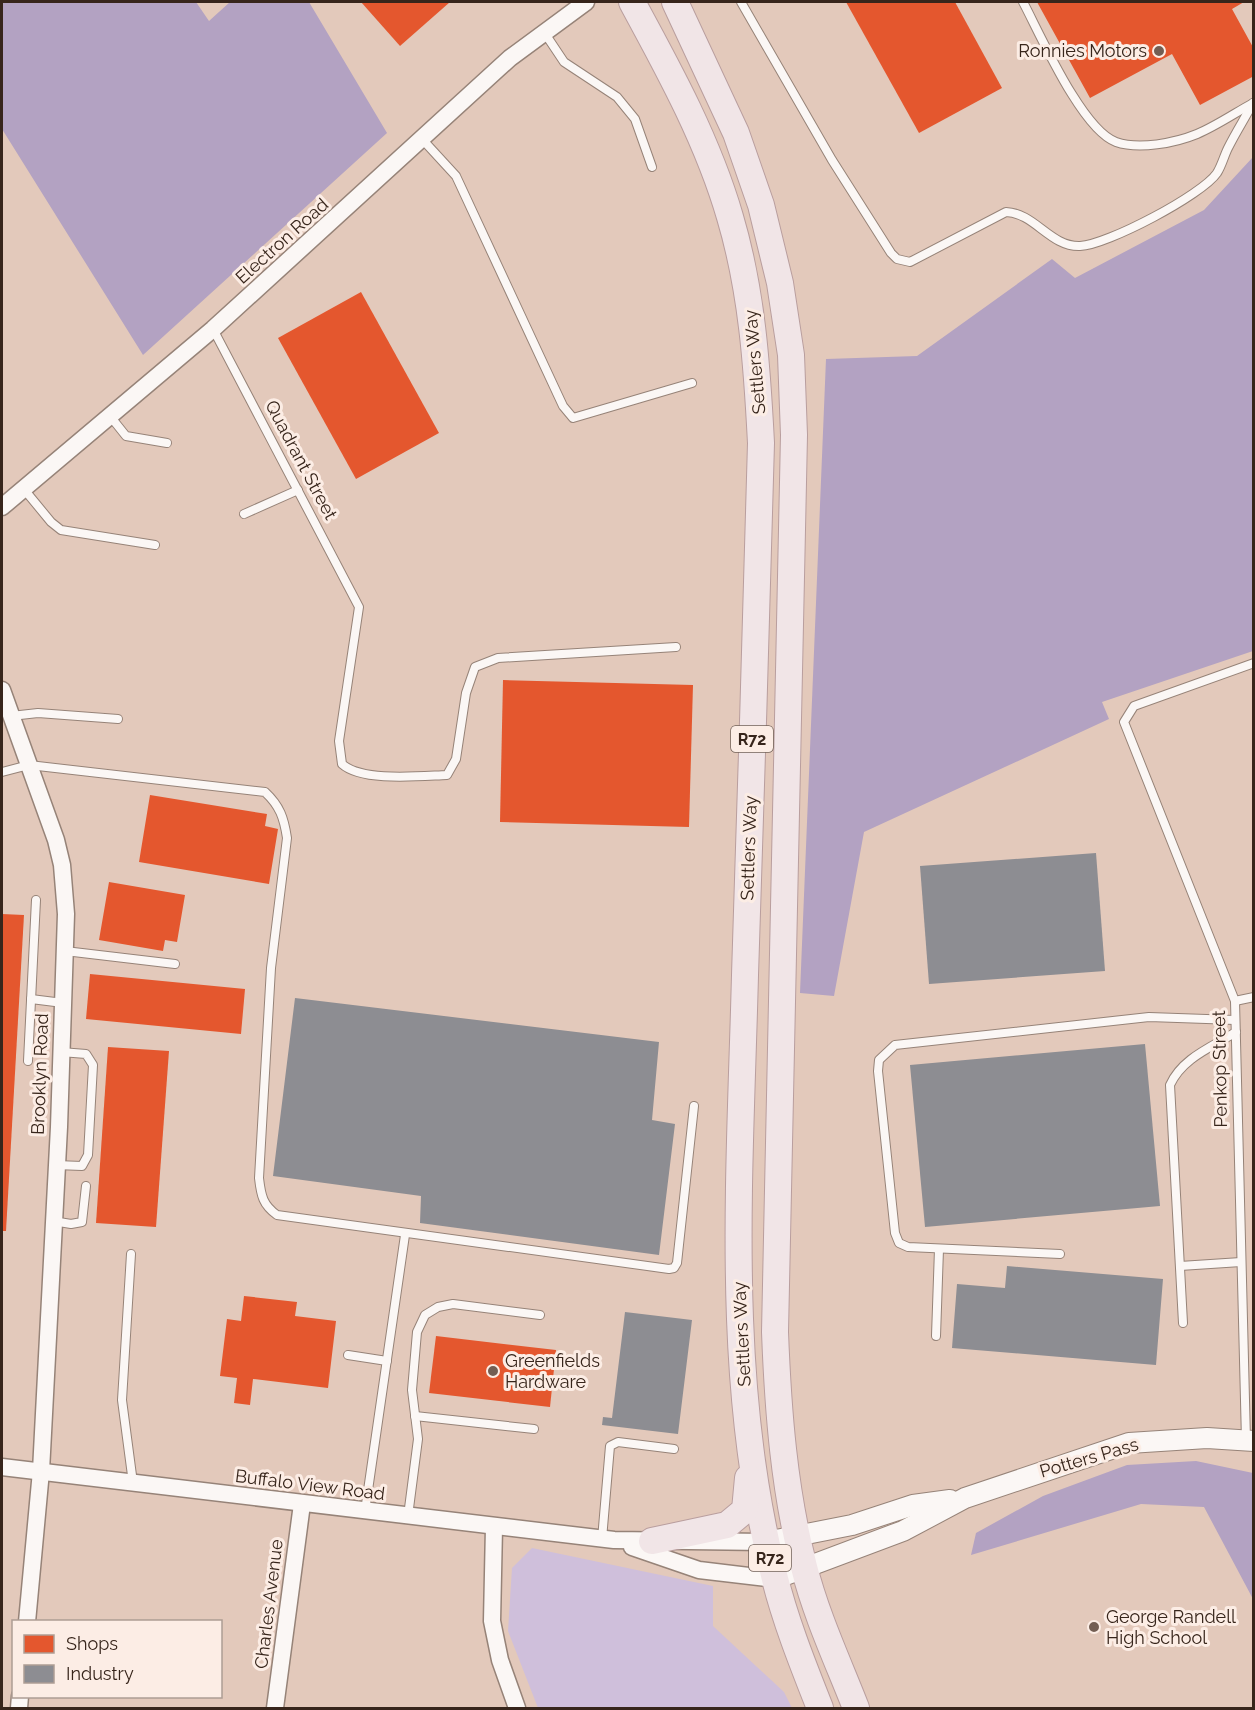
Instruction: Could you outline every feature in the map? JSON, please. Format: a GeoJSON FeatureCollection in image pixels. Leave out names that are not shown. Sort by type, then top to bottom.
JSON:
{"type":"FeatureCollection","features":[{"type":"Feature","properties":{"kind":"main road","name":"Settlers Way"},"geometry":{"type":"LineString","coordinates":[[632,2],[676,84],[730,216],[748,291],[757,360],[761,443],[739,1208],[740,1336],[745,1395],[766,1542],[775,1579],[820,1708]]}},
{"type":"Feature","properties":{"kind":"main road","name":"Settlers Way"},"geometry":{"type":"LineString","coordinates":[[675,2],[736,134],[761,205],[780,282],[791,355],[794,435],[775,1332],[778,1404],[787,1485],[804,1569],[856,1708]]}},
{"type":"Feature","properties":{"kind":"main road"},"geometry":{"type":"LineString","coordinates":[[652,1541],[727,1525],[745,1510],[749,1487],[745,1395]]}},
{"type":"Feature","properties":{"kind":"street","name":"Electron Road"},"geometry":{"type":"LineString","coordinates":[[2,507],[213,329],[510,58],[586,2]]}},
{"type":"Feature","properties":{"kind":"street","name":"Brooklyn Road"},"geometry":{"type":"LineString","coordinates":[[2,690],[56,840],[62,865],[66,914],[41,1471],[27,1620]]}},
{"type":"Feature","properties":{"kind":"street","name":"Potters Pass"},"geometry":{"type":"LineString","coordinates":[[775,1579],[903,1531],[965,1498],[1129,1443],[1195,1438],[1250,1440]]}},
{"type":"Feature","properties":{"kind":"street","name":"Buffalo View Road"},"geometry":{"type":"LineString","coordinates":[[2,1467],[608,1540],[766,1542]]}},
{"type":"Feature","properties":{"kind":"street","name":"Potters Pass"},"geometry":{"type":"LineString","coordinates":[[766,1542],[852,1525],[913,1505],[965,1498]]}},
{"type":"Feature","properties":{"kind":"street","name":"Charles Avenue"},"geometry":{"type":"LineString","coordinates":[[275,1708],[302,1504]]}},
{"type":"Feature","properties":{"kind":"street"},"geometry":{"type":"LineString","coordinates":[[494,1527],[492,1621],[500,1660],[517,1708]]}},
{"type":"Feature","properties":{"kind":"street","name":"Buffalo View Road"},"geometry":{"type":"LineString","coordinates":[[608,1540],[699,1570],[775,1579]]}},
{"type":"Feature","properties":{"kind":"lane"},"geometry":{"type":"LineString","coordinates":[[741,2],[832,160],[897,259],[910,262],[1006,212],[1017,212],[1028,217],[1047,234],[1064,243],[1079,246],[1101,240],[1163,212],[1201,189],[1217,173],[1253,103]]}},
{"type":"Feature","properties":{"kind":"lane"},"geometry":{"type":"LineString","coordinates":[[1023,2],[1079,105],[1093,126],[1114,142],[1131,144],[1172,142],[1197,134],[1253,103]]}},
{"type":"Feature","properties":{"kind":"lane"},"geometry":{"type":"LineString","coordinates":[[544,32],[564,62],[617,97],[635,120],[652,167]]}},
{"type":"Feature","properties":{"kind":"lane"},"geometry":{"type":"LineString","coordinates":[[422,139],[456,176],[563,406],[573,418],[692,383]]}},
{"type":"Feature","properties":{"kind":"lane","name":"Quadrant Street"},"geometry":{"type":"LineString","coordinates":[[213,329],[359,607],[339,741],[342,764],[351,772],[392,776],[447,775],[456,759],[466,693],[475,667],[498,658],[571,651],[676,647]]}},
{"type":"Feature","properties":{"kind":"lane"},"geometry":{"type":"LineString","coordinates":[[110,416],[126,436],[166,443]]}},
{"type":"Feature","properties":{"kind":"lane"},"geometry":{"type":"LineString","coordinates":[[23,488],[51,522],[61,530],[155,545]]}},
{"type":"Feature","properties":{"kind":"lane"},"geometry":{"type":"LineString","coordinates":[[243,514],[298,490]]}},
{"type":"Feature","properties":{"kind":"lane","name":"Penkop Street"},"geometry":{"type":"LineString","coordinates":[[1250,1440],[1241,1262],[1235,1001],[1124,722],[1134,706],[1254,663]]}},
{"type":"Feature","properties":{"kind":"lane"},"geometry":{"type":"LineString","coordinates":[[11,716],[38,713],[118,719]]}},
{"type":"Feature","properties":{"kind":"lane"},"geometry":{"type":"LineString","coordinates":[[2,772],[29,765],[265,792],[278,804],[284,818],[286,838],[271,968],[259,1178],[260,1195],[266,1208],[277,1215],[405,1235],[657,1268],[674,1268],[677,1263],[694,1106]]}},
{"type":"Feature","properties":{"kind":"lane"},"geometry":{"type":"LineString","coordinates":[[28,1061],[36,900]]}},
{"type":"Feature","properties":{"kind":"lane"},"geometry":{"type":"LineString","coordinates":[[64,951],[176,963]]}},
{"type":"Feature","properties":{"kind":"lane"},"geometry":{"type":"LineString","coordinates":[[1235,1001],[1254,997]]}},
{"type":"Feature","properties":{"kind":"lane"},"geometry":{"type":"LineString","coordinates":[[32,999],[63,1003]]}},
{"type":"Feature","properties":{"kind":"lane"},"geometry":{"type":"LineString","coordinates":[[1060,1254],[908,1247],[899,1243],[878,1071],[879,1059],[896,1045],[1096,1021],[1149,1017],[1235,1020]]}},
{"type":"Feature","properties":{"kind":"lane"},"geometry":{"type":"LineString","coordinates":[[1183,1323],[1170,1085],[1176,1073],[1187,1062],[1236,1032]]}},
{"type":"Feature","properties":{"kind":"lane"},"geometry":{"type":"LineString","coordinates":[[56,1165],[82,1166],[88,1155],[93,1076],[90,1057],[61,1052]]}},
{"type":"Feature","properties":{"kind":"lane"},"geometry":{"type":"LineString","coordinates":[[52,1221],[71,1224],[82,1222],[86,1186]]}},
{"type":"Feature","properties":{"kind":"lane"},"geometry":{"type":"LineString","coordinates":[[365,1511],[405,1235]]}},
{"type":"Feature","properties":{"kind":"lane"},"geometry":{"type":"LineString","coordinates":[[936,1336],[939,1249]]}},
{"type":"Feature","properties":{"kind":"lane"},"geometry":{"type":"LineString","coordinates":[[131,1254],[122,1400],[133,1483]]}},
{"type":"Feature","properties":{"kind":"lane"},"geometry":{"type":"LineString","coordinates":[[1180,1266],[1241,1262]]}},
{"type":"Feature","properties":{"kind":"lane"},"geometry":{"type":"LineString","coordinates":[[408,1516],[418,1439],[412,1389],[417,1332],[425,1315],[438,1307],[453,1304],[540,1315]]}},
{"type":"Feature","properties":{"kind":"lane"},"geometry":{"type":"LineString","coordinates":[[348,1355],[387,1361]]}},
{"type":"Feature","properties":{"kind":"lane"},"geometry":{"type":"LineString","coordinates":[[415,1416],[534,1429]]}},
{"type":"Feature","properties":{"kind":"lane"},"geometry":{"type":"LineString","coordinates":[[608,1540],[610,1446],[618,1442],[674,1449]]}},
{"type":"Feature","properties":{"kind":"shaded area"},"geometry":{"type":"Polygon","coordinates":[[[2,2],[196,2],[209,21],[230,2],[309,2],[387,133],[143,355],[2,129],[2,2]]]}},
{"type":"Feature","properties":{"kind":"shaded area"},"geometry":{"type":"Polygon","coordinates":[[[1253,157],[1253,651],[1102,702],[1109,719],[864,832],[834,996],[800,993],[826,359],[917,356],[1052,259],[1075,278],[1204,210],[1253,157]]]}},
{"type":"Feature","properties":{"kind":"shaded area"},"geometry":{"type":"Polygon","coordinates":[[[1196,1461],[1253,1473],[1253,1599],[1204,1507],[1141,1504],[971,1555],[976,1533],[1043,1496],[1127,1465],[1196,1461]]]}},
{"type":"Feature","properties":{"kind":"shaded area"},"geometry":{"type":"Polygon","coordinates":[[[532,1548],[713,1586],[713,1626],[784,1692],[792,1708],[538,1708],[508,1631],[512,1568],[532,1548]]]}},
{"type":"Feature","properties":{"kind":"building: Shops"},"geometry":{"type":"Polygon","coordinates":[[[361,2],[450,2],[400,46],[361,2]]]}},
{"type":"Feature","properties":{"kind":"building: Shops","name":"Ronnies Motors"},"geometry":{"type":"Polygon","coordinates":[[[846,2],[955,2],[1002,88],[919,133],[846,2]]]}},
{"type":"Feature","properties":{"kind":"building: Shops","name":"Ronnies Motors"},"geometry":{"type":"Polygon","coordinates":[[[1037,2],[1244,2],[1232,9],[1254,49],[1254,76],[1200,105],[1172,54],[1090,98],[1037,2]]]}},
{"type":"Feature","properties":{"kind":"building: Shops"},"geometry":{"type":"Polygon","coordinates":[[[361,292],[439,433],[356,479],[278,338],[361,292]]]}},
{"type":"Feature","properties":{"kind":"building: Shops"},"geometry":{"type":"Polygon","coordinates":[[[503,680],[693,685],[689,827],[500,822],[503,680]]]}},
{"type":"Feature","properties":{"kind":"building: Shops"},"geometry":{"type":"Polygon","coordinates":[[[150,795],[267,814],[265,826],[278,829],[269,884],[139,862],[150,795]]]}},
{"type":"Feature","properties":{"kind":"building: Shops"},"geometry":{"type":"Polygon","coordinates":[[[109,882],[185,895],[177,942],[165,940],[163,951],[99,940],[109,882]]]}},
{"type":"Feature","properties":{"kind":"building: Shops"},"geometry":{"type":"Polygon","coordinates":[[[2,914],[24,915],[6,1231],[2,1231],[2,914]]]}},
{"type":"Feature","properties":{"kind":"building: Shops"},"geometry":{"type":"Polygon","coordinates":[[[90,974],[245,989],[241,1034],[86,1019],[90,974]]]}},
{"type":"Feature","properties":{"kind":"building: Shops"},"geometry":{"type":"Polygon","coordinates":[[[108,1047],[169,1051],[156,1227],[96,1223],[108,1047]]]}},
{"type":"Feature","properties":{"kind":"building: Shops"},"geometry":{"type":"Polygon","coordinates":[[[244,1296],[297,1302],[295,1316],[336,1321],[328,1388],[253,1379],[250,1405],[234,1403],[237,1378],[220,1376],[227,1319],[241,1321],[244,1296]]]}},
{"type":"Feature","properties":{"kind":"building: Shops","name":"Greenfields Hardware"},"geometry":{"type":"Polygon","coordinates":[[[436,1336],[556,1350],[550,1407],[429,1393],[436,1336]]]}},
{"type":"Feature","properties":{"kind":"building: Industry"},"geometry":{"type":"Polygon","coordinates":[[[1096,853],[1105,971],[929,984],[920,866],[1096,853]]]}},
{"type":"Feature","properties":{"kind":"building: Industry"},"geometry":{"type":"Polygon","coordinates":[[[295,998],[659,1042],[652,1120],[675,1124],[659,1255],[420,1223],[421,1196],[273,1176],[295,998]]]}},
{"type":"Feature","properties":{"kind":"building: Industry"},"geometry":{"type":"Polygon","coordinates":[[[1145,1044],[1160,1206],[925,1227],[910,1065],[1145,1044]]]}},
{"type":"Feature","properties":{"kind":"building: Industry"},"geometry":{"type":"Polygon","coordinates":[[[1007,1266],[1163,1279],[1156,1365],[952,1348],[957,1284],[1005,1288],[1007,1266]]]}},
{"type":"Feature","properties":{"kind":"building: Industry"},"geometry":{"type":"Polygon","coordinates":[[[625,1312],[692,1320],[678,1434],[602,1425],[603,1417],[612,1418],[625,1312]]]}},
{"type":"Feature","properties":{"kind":"place","name":"Ronnies Motors"},"geometry":{"type":"Point","coordinates":[1159,51]}},
{"type":"Feature","properties":{"kind":"place","name":"Greenfields Hardware"},"geometry":{"type":"Point","coordinates":[493,1371]}},
{"type":"Feature","properties":{"kind":"place","name":"George Randell High School"},"geometry":{"type":"Point","coordinates":[1094,1627]}}]}
